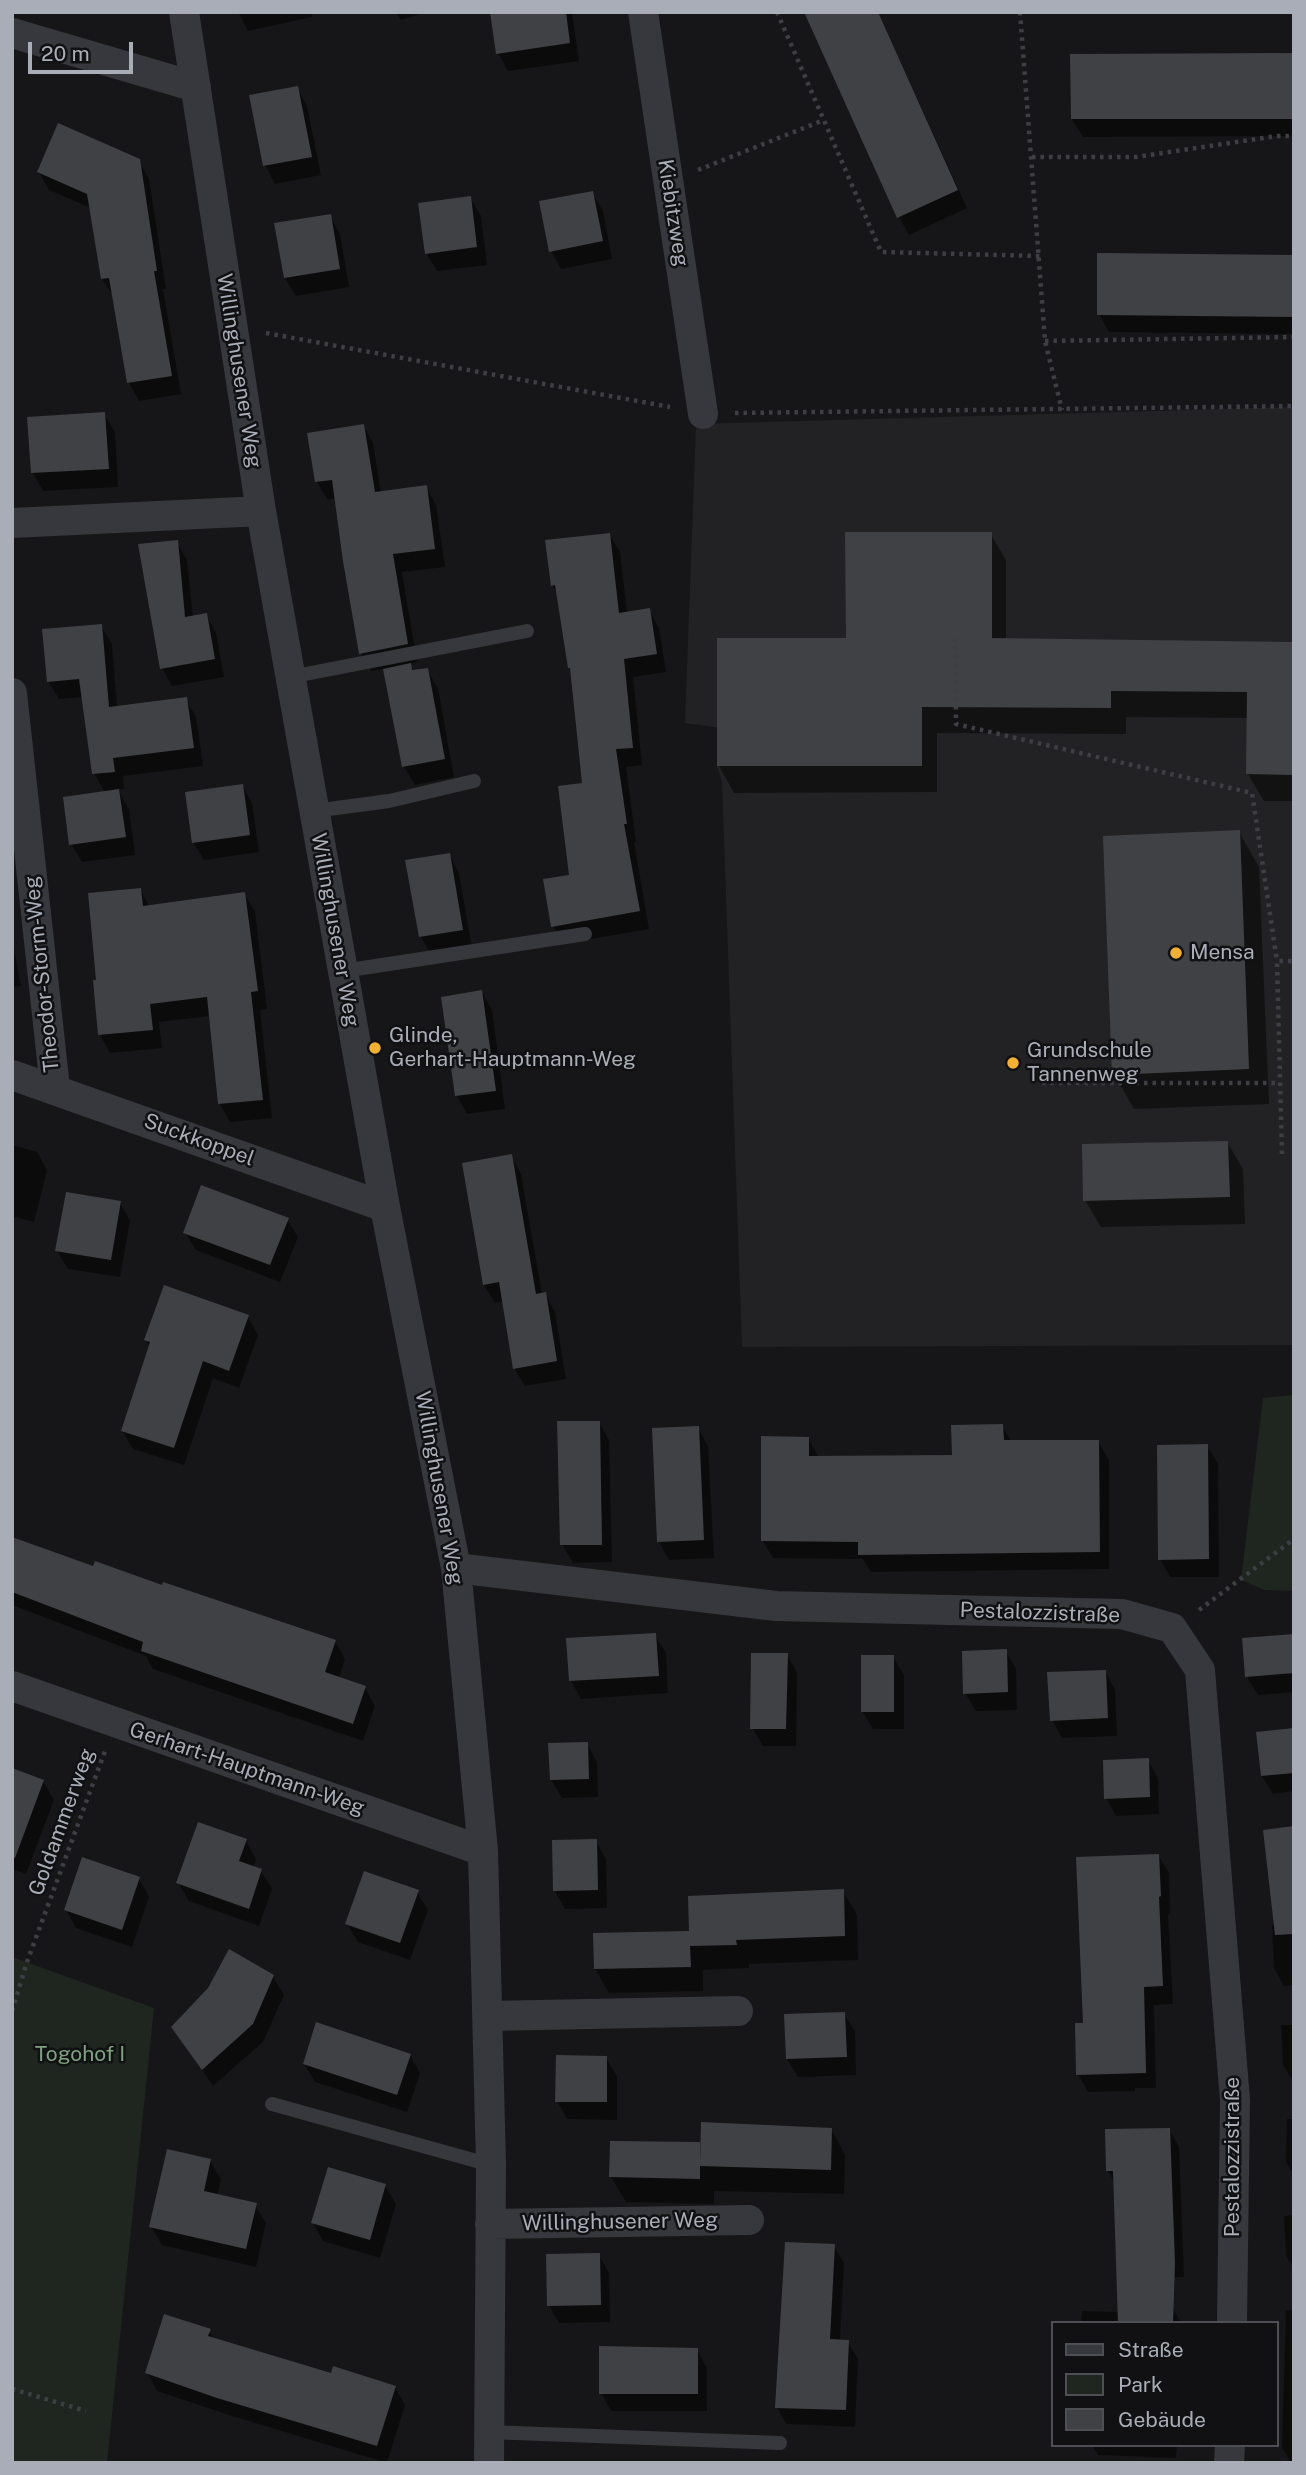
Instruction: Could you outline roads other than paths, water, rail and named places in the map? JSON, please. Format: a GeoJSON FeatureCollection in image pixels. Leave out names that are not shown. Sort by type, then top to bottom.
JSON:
{"type":"FeatureCollection","features":[{"type":"Feature","properties":{"kind":"street","name":"Willinghusener Weg"},"geometry":{"type":"LineString","coordinates":[[184,12],[261,511],[290,677],[384,1207],[456,1568],[483,1851],[491,2165],[489,2463]]}},
{"type":"Feature","properties":{"kind":"street","name":"Kiebitzweg"},"geometry":{"type":"LineString","coordinates":[[643,12],[703,414]]}},
{"type":"Feature","properties":{"kind":"street"},"geometry":{"type":"LineString","coordinates":[[12,33],[196,86]]}},
{"type":"Feature","properties":{"kind":"street"},"geometry":{"type":"LineString","coordinates":[[12,523],[261,511]]}},
{"type":"Feature","properties":{"kind":"street","name":"Theodor-Storm-Weg"},"geometry":{"type":"LineString","coordinates":[[12,694],[55,1088]]}},
{"type":"Feature","properties":{"kind":"street","name":"Suckkoppel"},"geometry":{"type":"LineString","coordinates":[[12,1075],[55,1088],[384,1207]]}},
{"type":"Feature","properties":{"kind":"street","name":"Pestalozzistraße"},"geometry":{"type":"LineString","coordinates":[[456,1568],[776,1606],[1122,1614],[1172,1628],[1200,1670],[1235,2100],[1232,2321]]}},
{"type":"Feature","properties":{"kind":"street","name":"Gerhart-Hauptmann-Weg"},"geometry":{"type":"LineString","coordinates":[[12,1686],[483,1851]]}},
{"type":"Feature","properties":{"kind":"street"},"geometry":{"type":"LineString","coordinates":[[489,2016],[738,2011]]}},
{"type":"Feature","properties":{"kind":"street","name":"Willinghusener Weg"},"geometry":{"type":"LineString","coordinates":[[490,2224],[749,2220]]}},
{"type":"Feature","properties":{"kind":"lane"},"geometry":{"type":"LineString","coordinates":[[290,677],[527,631]]}},
{"type":"Feature","properties":{"kind":"lane"},"geometry":{"type":"LineString","coordinates":[[314,811],[388,801],[474,781]]}},
{"type":"Feature","properties":{"kind":"lane"},"geometry":{"type":"LineString","coordinates":[[343,971],[585,934]]}},
{"type":"Feature","properties":{"kind":"lane"},"geometry":{"type":"LineString","coordinates":[[272,2104],[491,2165]]}},
{"type":"Feature","properties":{"kind":"lane"},"geometry":{"type":"LineString","coordinates":[[489,2432],[780,2443]]}},
{"type":"Feature","properties":{"kind":"place","name":"Mensa"},"geometry":{"type":"Point","coordinates":[1176,953]}},
{"type":"Feature","properties":{"kind":"place","name":"Glinde, Gerhart-Hauptmann-Weg"},"geometry":{"type":"Point","coordinates":[375,1048]}},
{"type":"Feature","properties":{"kind":"place","name":"Grundschule Tannenweg"},"geometry":{"type":"Point","coordinates":[1013,1063]}},
{"type":"Feature","properties":{"kind":"park label","name":"Togohof I"},"geometry":{"type":"Point","coordinates":[80,2055]}}]}
